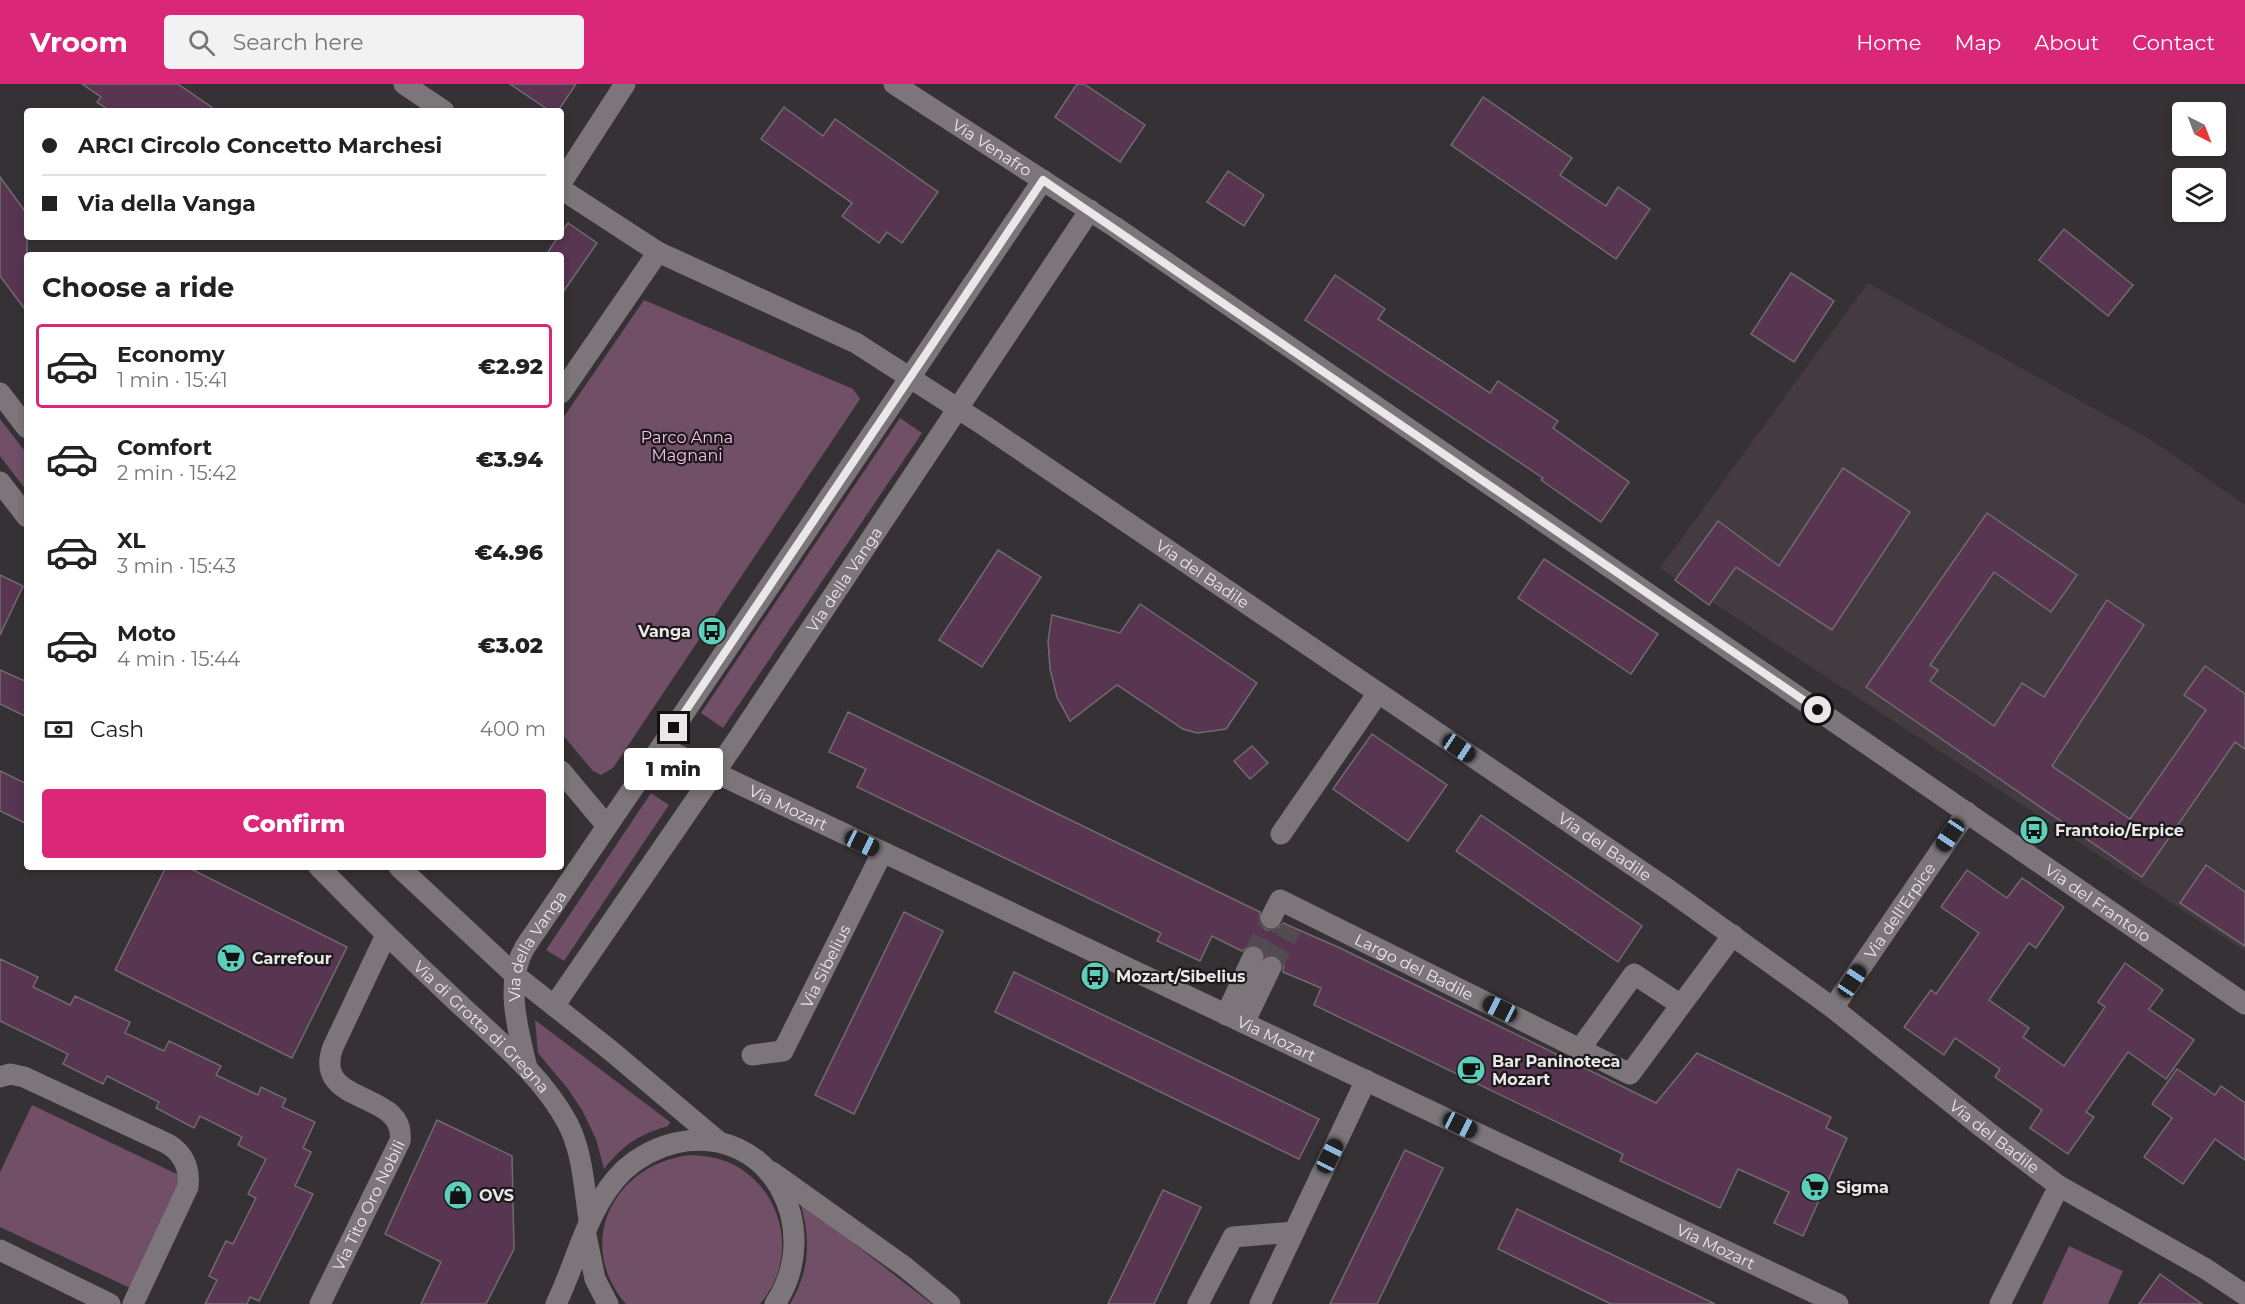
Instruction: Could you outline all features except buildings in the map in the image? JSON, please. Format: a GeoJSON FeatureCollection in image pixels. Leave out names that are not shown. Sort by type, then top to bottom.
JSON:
{"type":"FeatureCollection","features":[{"type":"Feature","properties":{"kind":"street"},"geometry":{"type":"LineString","coordinates":[[404,84],[440,108]]}},
{"type":"Feature","properties":{"kind":"street"},"geometry":{"type":"LineString","coordinates":[[564,178],[625,84]]}},
{"type":"Feature","properties":{"kind":"street","name":"Via Venafro"},"geometry":{"type":"LineString","coordinates":[[894,84],[1090,210]]}},
{"type":"Feature","properties":{"kind":"street","name":"Via della Vanga"},"geometry":{"type":"LineString","coordinates":[[527,1068],[515,1007],[515,975],[519,958],[525,947],[1043,180]]}},
{"type":"Feature","properties":{"kind":"street","name":"Via del Badile"},"geometry":{"type":"LineString","coordinates":[[564,191],[658,252],[856,343],[957,408],[1733,935],[1833,1008],[2059,1186],[2206,1269],[2245,1295]]}},
{"type":"Feature","properties":{"kind":"street","name":"Via della Vanga"},"geometry":{"type":"LineString","coordinates":[[554,1006],[714,773],[1090,210]]}},
{"type":"Feature","properties":{"kind":"street","name":"Via del Frantoio"},"geometry":{"type":"LineString","coordinates":[[1090,210],[2245,1004]]}},
{"type":"Feature","properties":{"kind":"street"},"geometry":{"type":"LineString","coordinates":[[564,389],[658,252]]}},
{"type":"Feature","properties":{"kind":"street"},"geometry":{"type":"LineString","coordinates":[[0,393],[24,424]]}},
{"type":"Feature","properties":{"kind":"street"},"geometry":{"type":"LineString","coordinates":[[0,482],[24,513]]}},
{"type":"Feature","properties":{"kind":"street"},"geometry":{"type":"LineString","coordinates":[[1281,834],[1378,693]]}},
{"type":"Feature","properties":{"kind":"street","name":"Via Mozart"},"geometry":{"type":"LineString","coordinates":[[661,747],[1838,1304]]}},
{"type":"Feature","properties":{"kind":"street"},"geometry":{"type":"LineString","coordinates":[[564,775],[607,826]]}},
{"type":"Feature","properties":{"kind":"street","name":"Via dell'Erpice"},"geometry":{"type":"LineString","coordinates":[[1833,1008],[1967,812]]}},
{"type":"Feature","properties":{"kind":"street","name":"Via Sibelius"},"geometry":{"type":"LineString","coordinates":[[752,1055],[783,1050],[882,853]]}},
{"type":"Feature","properties":{"kind":"street","name":"Via di Grotta di Gregna"},"geometry":{"type":"LineString","coordinates":[[322,870],[386,935],[527,1068],[552,1099],[572,1134],[580,1160],[595,1279],[608,1304]]}},
{"type":"Feature","properties":{"kind":"street"},"geometry":{"type":"LineString","coordinates":[[402,870],[515,975],[610,1050],[718,1142]]}},
{"type":"Feature","properties":{"kind":"street","name":"Largo del Badile"},"geometry":{"type":"LineString","coordinates":[[1276,909],[1630,1074],[1733,935]]}},
{"type":"Feature","properties":{"kind":"street","name":"Via Tito Oro Nobili"},"geometry":{"type":"LineString","coordinates":[[320,1304],[400,1141],[400,1125],[395,1118],[381,1107],[345,1089],[331,1075],[329,1065],[333,1047],[386,935]]}},
{"type":"Feature","properties":{"kind":"street"},"geometry":{"type":"LineString","coordinates":[[1235,1019],[1262,962]]}},
{"type":"Feature","properties":{"kind":"street"},"geometry":{"type":"LineString","coordinates":[[1580,1049],[1634,974],[1681,1005]]}},
{"type":"Feature","properties":{"kind":"street"},"geometry":{"type":"LineString","coordinates":[[0,1077],[10,1074],[24,1077],[168,1144],[183,1158],[188,1172],[188,1187],[133,1304]]}},
{"type":"Feature","properties":{"kind":"street"},"geometry":{"type":"LineString","coordinates":[[1260,1304],[1366,1080]]}},
{"type":"Feature","properties":{"kind":"street"},"geometry":{"type":"LineString","coordinates":[[556,1304],[587,1226],[618,1177],[647,1153],[683,1142],[718,1142],[743,1150],[905,1267],[950,1304]]}},
{"type":"Feature","properties":{"kind":"street"},"geometry":{"type":"LineString","coordinates":[[769,1170],[786,1203],[794,1238],[790,1272],[775,1304]]}},
{"type":"Feature","properties":{"kind":"street"},"geometry":{"type":"LineString","coordinates":[[2000,1304],[2059,1186]]}},
{"type":"Feature","properties":{"kind":"street"},"geometry":{"type":"LineString","coordinates":[[1198,1304],[1233,1237],[1294,1232]]}},
{"type":"Feature","properties":{"kind":"street"},"geometry":{"type":"LineString","coordinates":[[0,1250],[110,1304]]}},
{"type":"Feature","properties":{"kind":"shaded area"},"geometry":{"type":"Polygon","coordinates":[[[1868,283],[2156,443],[2245,505],[2245,951],[1660,568],[1868,283]]]}},
{"type":"Feature","properties":{"kind":"green space","name":"Parco Anna Magnani"},"geometry":{"type":"Polygon","coordinates":[[[644,300],[853,389],[860,399],[613,768],[601,775],[593,771],[564,737],[564,417],[644,300]]]}},
{"type":"Feature","properties":{"kind":"green space"},"geometry":{"type":"Polygon","coordinates":[[[900,418],[922,433],[723,728],[701,713],[900,418]]]}},
{"type":"Feature","properties":{"kind":"green space"},"geometry":{"type":"Polygon","coordinates":[[[0,419],[24,450],[24,487],[0,456],[0,419]]]}},
{"type":"Feature","properties":{"kind":"green space"},"geometry":{"type":"Polygon","coordinates":[[[651,793],[669,805],[564,961],[546,950],[651,793]]]}},
{"type":"Feature","properties":{"kind":"green space"},"geometry":{"type":"Polygon","coordinates":[[[535,1020],[670,1122],[668,1126],[632,1141],[604,1169],[596,1139],[582,1110],[538,1053],[535,1020]]]}},
{"type":"Feature","properties":{"kind":"green space"},"geometry":{"type":"Polygon","coordinates":[[[32,1105],[183,1177],[130,1288],[0,1227],[0,1172],[32,1105]]]}},
{"type":"Feature","properties":{"kind":"green space"},"geometry":{"type":"Polygon","coordinates":[[[692,1155],[718,1159],[741,1169],[768,1197],[777,1214],[782,1251],[779,1270],[760,1304],[626,1304],[610,1280],[603,1256],[603,1232],[610,1209],[623,1189],[642,1173],[665,1161],[692,1155]]]}},
{"type":"Feature","properties":{"kind":"green space"},"geometry":{"type":"Polygon","coordinates":[[[800,1202],[932,1304],[790,1304],[802,1279],[807,1254],[806,1228],[800,1202]]]}},
{"type":"Feature","properties":{"kind":"green space"},"geometry":{"type":"Polygon","coordinates":[[[2069,1246],[2123,1271],[2108,1304],[2042,1304],[2069,1246]]]}},
{"type":"Feature","properties":{"kind":"tunnel"},"geometry":{"type":"LineString","coordinates":[[1253,957],[1271,918]]}},
{"type":"Feature","properties":{"kind":"tunnel"},"geometry":{"type":"LineString","coordinates":[[1271,967],[1291,928]]}},
{"type":"Feature","properties":{"kind":"place","name":"Vanga"},"geometry":{"type":"Point","coordinates":[712,631]}},
{"type":"Feature","properties":{"kind":"place","name":"Frantoio/Erpice"},"geometry":{"type":"Point","coordinates":[2034,830]}},
{"type":"Feature","properties":{"kind":"place","name":"Carrefour"},"geometry":{"type":"Point","coordinates":[231,958]}},
{"type":"Feature","properties":{"kind":"place","name":"Mozart/Sibelius"},"geometry":{"type":"Point","coordinates":[1095,976]}},
{"type":"Feature","properties":{"kind":"place","name":"Bar Paninoteca Mozart"},"geometry":{"type":"Point","coordinates":[1471,1070]}},
{"type":"Feature","properties":{"kind":"place","name":"Sigma"},"geometry":{"type":"Point","coordinates":[1815,1187]}},
{"type":"Feature","properties":{"kind":"place","name":"OVS"},"geometry":{"type":"Point","coordinates":[458,1195]}},
{"type":"Feature","properties":{"kind":"route"},"geometry":{"type":"LineString","coordinates":[[674,728],[1043,180],[1115,227],[1818,710]]}}]}
